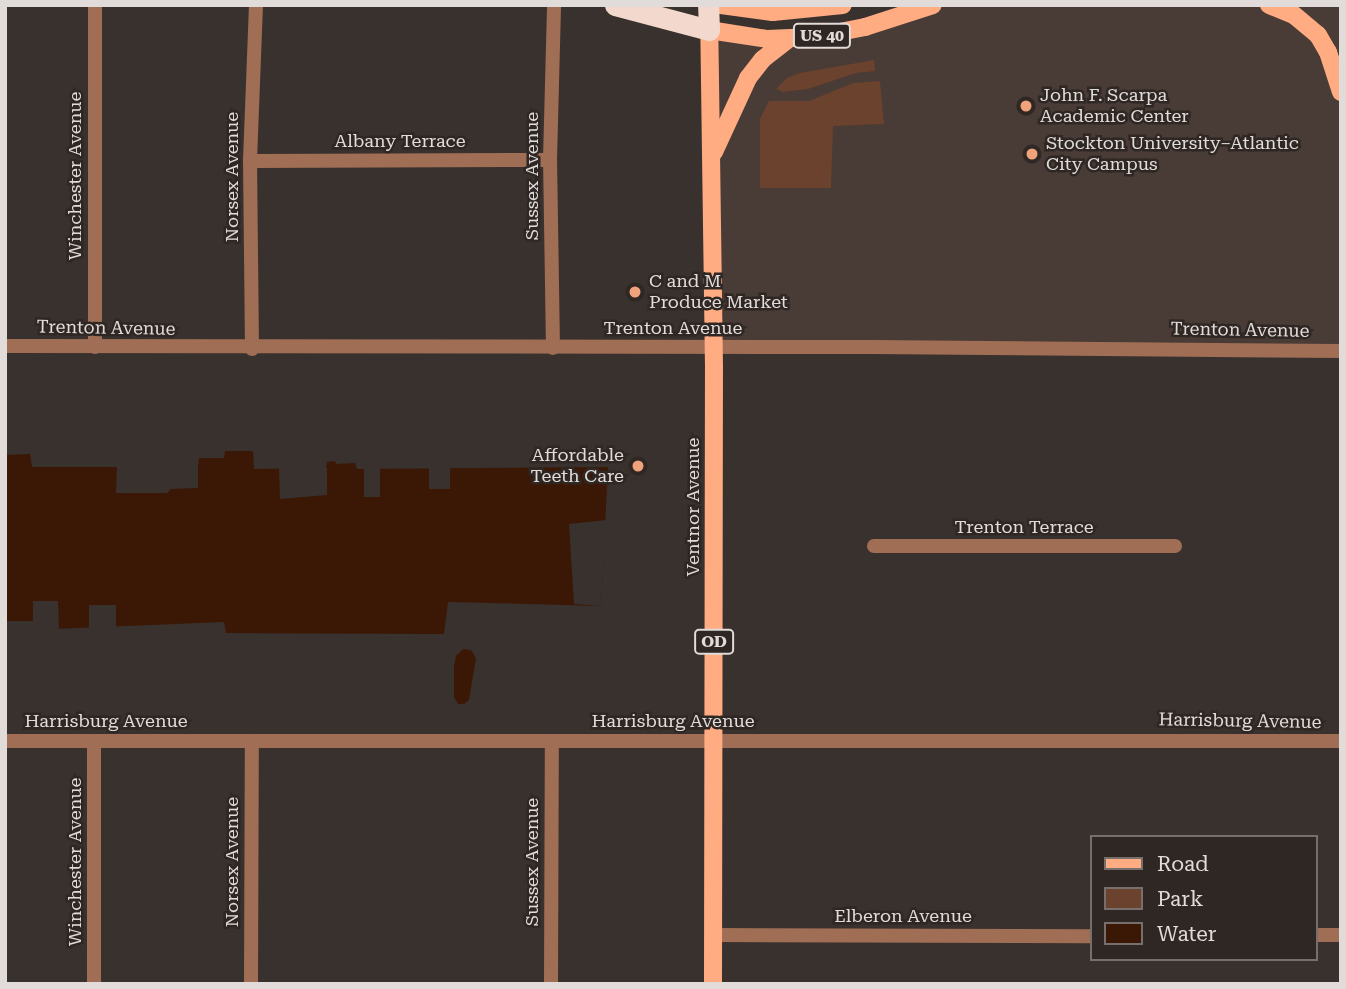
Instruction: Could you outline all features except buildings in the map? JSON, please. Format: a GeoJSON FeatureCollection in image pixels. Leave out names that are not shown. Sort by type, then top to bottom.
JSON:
{"type":"FeatureCollection","features":[{"type":"Feature","properties":{"kind":"highway","name":"US 40"},"geometry":{"type":"LineString","coordinates":[[615,5],[709,30]]}},
{"type":"Feature","properties":{"kind":"highway","name":"OD"},"geometry":{"type":"LineString","coordinates":[[708,5],[709,30]]}},
{"type":"Feature","properties":{"kind":"main road","name":"US 40"},"geometry":{"type":"LineString","coordinates":[[721,5],[773,12],[843,5]]}},
{"type":"Feature","properties":{"kind":"main road","name":"US 40"},"geometry":{"type":"LineString","coordinates":[[709,30],[789,39],[840,33],[933,5]]}},
{"type":"Feature","properties":{"kind":"main road"},"geometry":{"type":"LineString","coordinates":[[1269,5],[1294,15],[1318,35],[1328,52],[1341,92]]}},
{"type":"Feature","properties":{"kind":"main road","name":"Ventnor Avenue"},"geometry":{"type":"LineString","coordinates":[[709,30],[713,348],[713,984]]}},
{"type":"Feature","properties":{"kind":"main road"},"geometry":{"type":"LineString","coordinates":[[711,159],[748,78],[763,59],[789,39]]}},
{"type":"Feature","properties":{"kind":"street","name":"Winchester Avenue"},"geometry":{"type":"LineString","coordinates":[[95,5],[95,347]]}},
{"type":"Feature","properties":{"kind":"street","name":"Norsex Avenue"},"geometry":{"type":"LineString","coordinates":[[252,349],[250,161],[256,5]]}},
{"type":"Feature","properties":{"kind":"street","name":"Sussex Avenue"},"geometry":{"type":"LineString","coordinates":[[553,348],[550,160],[554,5]]}},
{"type":"Feature","properties":{"kind":"street","name":"Albany Terrace"},"geometry":{"type":"LineString","coordinates":[[250,161],[550,160]]}},
{"type":"Feature","properties":{"kind":"street","name":"Trenton Avenue"},"geometry":{"type":"LineString","coordinates":[[5,346],[1341,351]]}},
{"type":"Feature","properties":{"kind":"street","name":"Trenton Terrace"},"geometry":{"type":"LineString","coordinates":[[874,546],[1175,546]]}},
{"type":"Feature","properties":{"kind":"street","name":"Harrisburg Avenue"},"geometry":{"type":"LineString","coordinates":[[5,741],[1341,741]]}},
{"type":"Feature","properties":{"kind":"street","name":"Winchester Avenue"},"geometry":{"type":"LineString","coordinates":[[94,741],[94,984]]}},
{"type":"Feature","properties":{"kind":"street","name":"Norsex Avenue"},"geometry":{"type":"LineString","coordinates":[[251,984],[252,741]]}},
{"type":"Feature","properties":{"kind":"street","name":"Sussex Avenue"},"geometry":{"type":"LineString","coordinates":[[551,984],[552,741]]}},
{"type":"Feature","properties":{"kind":"street"},"geometry":{"type":"LineString","coordinates":[[1318,935],[1341,935]]}},
{"type":"Feature","properties":{"kind":"street","name":"Elberon Avenue"},"geometry":{"type":"LineString","coordinates":[[713,936],[1090,936]]}},
{"type":"Feature","properties":{"kind":"shaded area","name":"Stockton University–Atlantic City Campus"},"geometry":{"type":"Polygon","coordinates":[[[933,5],[1341,5],[1341,351],[713,348],[709,30],[767,39],[933,5]]]}},
{"type":"Feature","properties":{"kind":"green space"},"geometry":{"type":"Polygon","coordinates":[[[874,60],[875,71],[856,73],[808,89],[783,92],[776,89],[787,78],[800,73],[874,60]]]}},
{"type":"Feature","properties":{"kind":"green space"},"geometry":{"type":"Polygon","coordinates":[[[880,81],[884,124],[833,126],[831,188],[760,188],[760,119],[769,101],[809,101],[853,83],[880,81]]]}},
{"type":"Feature","properties":{"kind":"water"},"geometry":{"type":"Polygon","coordinates":[[[225,451],[253,451],[254,469],[326,468],[327,462],[335,461],[336,464],[355,463],[357,469],[608,467],[601,606],[448,602],[444,634],[226,633],[224,622],[5,631],[5,455],[30,454],[32,467],[198,467],[199,458],[224,458],[225,451]]]}},
{"type":"Feature","properties":{"kind":"water"},"geometry":{"type":"Polygon","coordinates":[[[463,649],[471,650],[476,658],[469,700],[458,704],[454,697],[454,666],[456,656],[463,649]]]}},
{"type":"Feature","properties":{"kind":"pier"},"geometry":{"type":"Polygon","coordinates":[[[117,467],[198,467],[198,488],[171,489],[167,493],[116,493],[117,467]]]}},
{"type":"Feature","properties":{"kind":"pier"},"geometry":{"type":"Polygon","coordinates":[[[429,467],[450,467],[450,489],[429,489],[429,467]]]}},
{"type":"Feature","properties":{"kind":"pier"},"geometry":{"type":"Polygon","coordinates":[[[279,468],[327,468],[327,495],[280,499],[279,468]]]}},
{"type":"Feature","properties":{"kind":"pier"},"geometry":{"type":"Polygon","coordinates":[[[364,468],[380,468],[380,497],[364,497],[364,468]]]}},
{"type":"Feature","properties":{"kind":"pier"},"geometry":{"type":"Polygon","coordinates":[[[606,520],[601,606],[574,604],[569,524],[606,520]]]}},
{"type":"Feature","properties":{"kind":"pier"},"geometry":{"type":"Polygon","coordinates":[[[33,601],[58,601],[59,631],[5,631],[5,621],[33,621],[33,601]]]}},
{"type":"Feature","properties":{"kind":"pier"},"geometry":{"type":"Polygon","coordinates":[[[89,605],[116,605],[116,632],[89,632],[89,605]]]}},
{"type":"Feature","properties":{"kind":"place","name":"John F. Scarpa Academic Center"},"geometry":{"type":"Point","coordinates":[1026,106]}},
{"type":"Feature","properties":{"kind":"place","name":"Stockton University–Atlantic City Campus"},"geometry":{"type":"Point","coordinates":[1032,154]}},
{"type":"Feature","properties":{"kind":"place","name":"C and M Produce Market"},"geometry":{"type":"Point","coordinates":[635,292]}},
{"type":"Feature","properties":{"kind":"place","name":"Affordable Teeth Care"},"geometry":{"type":"Point","coordinates":[638,466]}}]}
